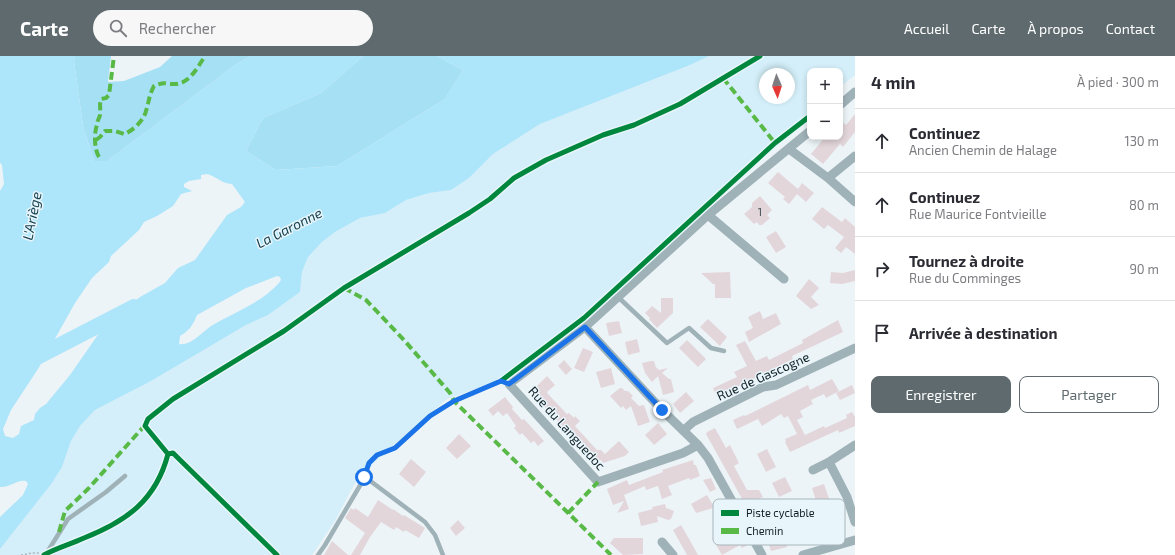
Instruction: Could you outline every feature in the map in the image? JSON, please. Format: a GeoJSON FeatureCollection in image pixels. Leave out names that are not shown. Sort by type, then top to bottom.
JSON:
{"type":"FeatureCollection","features":[{"type":"Feature","properties":{"kind":"street"},"geometry":{"type":"LineString","coordinates":[[841,104],[855,92]]}},
{"type":"Feature","properties":{"kind":"street"},"geometry":{"type":"LineString","coordinates":[[505,383],[585,327],[708,215],[807,134]]}},
{"type":"Feature","properties":{"kind":"street"},"geometry":{"type":"LineString","coordinates":[[789,149],[828,178],[855,202]]}},
{"type":"Feature","properties":{"kind":"street"},"geometry":{"type":"LineString","coordinates":[[828,178],[855,156]]}},
{"type":"Feature","properties":{"kind":"street"},"geometry":{"type":"LineString","coordinates":[[708,215],[784,279]]}},
{"type":"Feature","properties":{"kind":"street"},"geometry":{"type":"LineString","coordinates":[[585,327],[662,410],[698,445],[708,458],[731,499]]}},
{"type":"Feature","properties":{"kind":"street","name":"Rue de Gascogne"},"geometry":{"type":"LineString","coordinates":[[684,430],[693,422],[763,387],[776,386],[855,348]]}},
{"type":"Feature","properties":{"kind":"street","name":"Rue du Languedoc"},"geometry":{"type":"LineString","coordinates":[[505,383],[598,482],[683,453],[698,445]]}},
{"type":"Feature","properties":{"kind":"street"},"geometry":{"type":"LineString","coordinates":[[813,470],[829,462],[855,445]]}},
{"type":"Feature","properties":{"kind":"street"},"geometry":{"type":"LineString","coordinates":[[829,462],[847,498],[855,522]]}},
{"type":"Feature","properties":{"kind":"street"},"geometry":{"type":"LineString","coordinates":[[845,543],[855,540]]}},
{"type":"Feature","properties":{"kind":"street"},"geometry":{"type":"LineString","coordinates":[[662,542],[673,555]]}},
{"type":"Feature","properties":{"kind":"street"},"geometry":{"type":"LineString","coordinates":[[756,545],[762,555]]}},
{"type":"Feature","properties":{"kind":"street"},"geometry":{"type":"LineString","coordinates":[[803,555],[838,545]]}},
{"type":"Feature","properties":{"kind":"lane"},"geometry":{"type":"LineString","coordinates":[[618,297],[667,343],[689,328],[710,348],[724,351]]}},
{"type":"Feature","properties":{"kind":"lane"},"geometry":{"type":"LineString","coordinates":[[318,555],[364,477],[369,463],[377,455],[395,448],[430,416],[454,401],[505,383]]}},
{"type":"Feature","properties":{"kind":"lane"},"geometry":{"type":"LineString","coordinates":[[46,554],[68,519],[106,492],[125,476]]}},
{"type":"Feature","properties":{"kind":"lane"},"geometry":{"type":"LineString","coordinates":[[364,477],[425,522],[435,535],[443,555]]}},
{"type":"Feature","properties":{"kind":"path"},"geometry":{"type":"LineString","coordinates":[[21,555],[32,553],[46,554]]}},
{"type":"Feature","properties":{"kind":"shaded area"},"geometry":{"type":"Polygon","coordinates":[[[75,56],[111,56],[108,82],[124,81],[160,67],[172,56],[251,56],[238,63],[107,161],[94,161],[83,126],[74,61],[75,56]]]}},
{"type":"Feature","properties":{"kind":"shaded area"},"geometry":{"type":"Polygon","coordinates":[[[363,56],[437,56],[463,70],[445,99],[337,166],[276,170],[246,151],[263,118],[321,93],[363,56]]]}},
{"type":"Feature","properties":{"kind":"shaded area"},"geometry":{"type":"Polygon","coordinates":[[[709,56],[855,56],[855,75],[843,85],[843,68],[807,68],[807,114],[693,214],[590,311],[502,378],[447,399],[375,462],[358,479],[335,521],[312,555],[0,555],[0,549],[52,483],[62,467],[71,441],[80,426],[95,410],[151,381],[246,325],[268,315],[300,292],[302,272],[308,257],[322,242],[335,232],[360,218],[385,213],[406,200],[429,193],[451,190],[469,178],[493,154],[540,124],[690,65],[709,56]]]}},
{"type":"Feature","properties":{"kind":"water","name":"L'Ariège"},"geometry":{"type":"Polygon","coordinates":[[[0,56],[75,56],[74,61],[83,126],[94,161],[107,161],[238,63],[251,56],[363,56],[321,93],[263,118],[246,151],[276,170],[337,166],[445,99],[463,70],[437,56],[709,56],[690,65],[540,124],[493,154],[469,178],[451,190],[429,193],[406,200],[385,213],[360,218],[335,232],[322,242],[308,257],[302,272],[300,292],[268,315],[246,325],[151,381],[95,410],[80,426],[71,441],[62,467],[52,483],[0,549],[0,517],[23,495],[28,484],[26,481],[23,481],[0,487],[0,191],[4,184],[2,165],[0,163],[0,56]],[[207,174],[201,175],[201,179],[189,181],[184,184],[184,187],[192,191],[181,194],[173,206],[144,222],[139,230],[111,256],[109,262],[92,278],[75,303],[38,369],[11,410],[3,429],[5,436],[13,438],[19,434],[21,426],[34,420],[35,414],[46,404],[70,375],[104,326],[140,297],[165,283],[178,268],[195,260],[227,215],[241,207],[245,202],[232,184],[207,174]],[[277,276],[246,288],[197,315],[194,322],[186,332],[180,336],[179,344],[192,341],[211,326],[264,297],[281,280],[280,277],[277,276]]]}},
{"type":"Feature","properties":{"kind":"building"},"geometry":{"type":"Polygon","coordinates":[[[855,114],[855,132],[843,147],[840,144],[823,164],[811,154],[823,140],[843,140],[843,122],[846,125],[855,114]]]}},
{"type":"Feature","properties":{"kind":"building"},"geometry":{"type":"Polygon","coordinates":[[[778,172],[798,189],[802,183],[814,193],[806,202],[797,194],[789,204],[783,199],[785,197],[768,183],[778,172]]]}},
{"type":"Feature","properties":{"kind":"building"},"geometry":{"type":"Polygon","coordinates":[[[760,196],[772,210],[767,215],[770,218],[762,225],[759,225],[757,222],[754,224],[744,214],[752,207],[752,203],[760,196]]]}},
{"type":"Feature","properties":{"kind":"building"},"geometry":{"type":"Polygon","coordinates":[[[822,207],[842,222],[845,218],[855,227],[855,254],[846,247],[841,253],[835,248],[844,237],[828,225],[824,229],[812,219],[822,207]]]}},
{"type":"Feature","properties":{"kind":"building"},"geometry":{"type":"Polygon","coordinates":[[[776,231],[786,247],[776,253],[766,237],[776,231]]]}},
{"type":"Feature","properties":{"kind":"building"},"geometry":{"type":"Polygon","coordinates":[[[855,270],[855,281],[842,284],[830,283],[831,272],[843,273],[855,270]]]}},
{"type":"Feature","properties":{"kind":"building"},"geometry":{"type":"Polygon","coordinates":[[[730,272],[731,298],[715,298],[715,284],[713,284],[701,273],[730,272]]]}},
{"type":"Feature","properties":{"kind":"building"},"geometry":{"type":"Polygon","coordinates":[[[809,279],[819,288],[811,297],[819,305],[811,309],[796,296],[809,279]]]}},
{"type":"Feature","properties":{"kind":"building"},"geometry":{"type":"Polygon","coordinates":[[[661,298],[673,298],[673,313],[657,328],[645,313],[652,306],[661,313],[661,298]]]}},
{"type":"Feature","properties":{"kind":"building"},"geometry":{"type":"Polygon","coordinates":[[[760,311],[763,319],[776,313],[781,324],[749,342],[745,332],[753,328],[748,317],[760,311]]]}},
{"type":"Feature","properties":{"kind":"building"},"geometry":{"type":"Polygon","coordinates":[[[708,319],[727,337],[720,346],[700,327],[708,319]]]}},
{"type":"Feature","properties":{"kind":"building"},"geometry":{"type":"Polygon","coordinates":[[[838,320],[843,332],[792,356],[793,359],[717,397],[713,388],[737,377],[734,372],[747,366],[736,345],[745,341],[756,361],[767,356],[769,360],[803,343],[802,340],[838,320]]]}},
{"type":"Feature","properties":{"kind":"building"},"geometry":{"type":"Polygon","coordinates":[[[619,321],[622,333],[609,336],[606,323],[619,321]]]}},
{"type":"Feature","properties":{"kind":"building"},"geometry":{"type":"Polygon","coordinates":[[[637,339],[640,352],[628,355],[625,342],[637,339]]]}},
{"type":"Feature","properties":{"kind":"building"},"geometry":{"type":"Polygon","coordinates":[[[687,340],[706,359],[698,367],[679,348],[687,340]]]}},
{"type":"Feature","properties":{"kind":"building"},"geometry":{"type":"Polygon","coordinates":[[[583,348],[593,352],[584,372],[574,368],[583,348]]]}},
{"type":"Feature","properties":{"kind":"building"},"geometry":{"type":"Polygon","coordinates":[[[564,360],[572,369],[566,375],[558,366],[564,360]]]}},
{"type":"Feature","properties":{"kind":"building"},"geometry":{"type":"Polygon","coordinates":[[[654,361],[657,371],[656,367],[659,370],[668,368],[662,373],[671,379],[674,392],[663,395],[658,376],[652,382],[645,373],[642,363],[654,361]]]}},
{"type":"Feature","properties":{"kind":"building"},"geometry":{"type":"Polygon","coordinates":[[[611,368],[615,384],[601,388],[596,372],[611,368]]]}},
{"type":"Feature","properties":{"kind":"building"},"geometry":{"type":"Polygon","coordinates":[[[547,376],[555,385],[547,392],[548,394],[567,414],[569,413],[574,418],[575,416],[580,421],[575,426],[597,450],[601,450],[605,454],[619,441],[629,452],[625,456],[603,463],[601,460],[596,461],[531,392],[547,376]]]}},
{"type":"Feature","properties":{"kind":"building"},"geometry":{"type":"Polygon","coordinates":[[[832,379],[839,391],[826,398],[824,394],[811,400],[813,404],[800,411],[803,417],[797,420],[805,435],[824,426],[825,428],[847,418],[846,415],[852,412],[855,417],[855,426],[839,433],[838,430],[790,452],[785,439],[797,434],[788,416],[784,418],[781,414],[762,426],[758,419],[737,429],[733,420],[744,415],[745,416],[808,385],[810,390],[832,379]]]}},
{"type":"Feature","properties":{"kind":"building"},"geometry":{"type":"Polygon","coordinates":[[[852,385],[855,393],[840,400],[836,393],[852,385]]]}},
{"type":"Feature","properties":{"kind":"building"},"geometry":{"type":"Polygon","coordinates":[[[620,388],[628,391],[633,396],[631,398],[639,406],[644,405],[650,422],[638,426],[631,406],[626,410],[623,406],[621,408],[610,396],[620,388]]]}},
{"type":"Feature","properties":{"kind":"building"},"geometry":{"type":"Polygon","coordinates":[[[686,392],[694,401],[680,413],[673,404],[686,392]]]}},
{"type":"Feature","properties":{"kind":"building"},"geometry":{"type":"Polygon","coordinates":[[[505,397],[513,407],[512,409],[522,420],[524,419],[544,441],[538,446],[534,441],[531,443],[522,433],[520,435],[514,428],[516,426],[507,413],[503,416],[498,411],[493,416],[488,410],[505,397]]]}},
{"type":"Feature","properties":{"kind":"building"},"geometry":{"type":"Polygon","coordinates":[[[658,423],[667,434],[654,445],[645,435],[658,423]]]}},
{"type":"Feature","properties":{"kind":"building"},"geometry":{"type":"Polygon","coordinates":[[[715,428],[726,448],[730,445],[739,463],[734,466],[747,490],[759,490],[763,497],[758,499],[742,499],[706,434],[715,428]]]}},
{"type":"Feature","properties":{"kind":"building"},"geometry":{"type":"Polygon","coordinates":[[[459,434],[471,446],[457,459],[446,448],[459,434]]]}},
{"type":"Feature","properties":{"kind":"building"},"geometry":{"type":"Polygon","coordinates":[[[767,449],[776,467],[766,472],[757,454],[767,449]]]}},
{"type":"Feature","properties":{"kind":"building"},"geometry":{"type":"Polygon","coordinates":[[[411,459],[426,472],[414,487],[399,474],[411,459]]]}},
{"type":"Feature","properties":{"kind":"building"},"geometry":{"type":"Polygon","coordinates":[[[693,460],[700,476],[690,480],[689,478],[668,486],[672,495],[662,499],[658,486],[646,490],[645,486],[624,495],[629,509],[617,513],[624,501],[613,505],[607,489],[627,480],[629,485],[663,472],[662,470],[693,460]]]}},
{"type":"Feature","properties":{"kind":"building"},"geometry":{"type":"Polygon","coordinates":[[[785,477],[792,491],[779,497],[772,483],[785,477]]]}},
{"type":"Feature","properties":{"kind":"building"},"geometry":{"type":"Polygon","coordinates":[[[711,478],[716,489],[710,492],[703,480],[711,478]]]}},
{"type":"Feature","properties":{"kind":"building"},"geometry":{"type":"Polygon","coordinates":[[[824,484],[829,499],[815,499],[812,488],[824,484]]]}},
{"type":"Feature","properties":{"kind":"building"},"geometry":{"type":"Polygon","coordinates":[[[707,495],[713,508],[696,513],[691,504],[707,495]]]}},
{"type":"Feature","properties":{"kind":"building"},"geometry":{"type":"Polygon","coordinates":[[[378,500],[425,528],[419,538],[396,527],[394,530],[381,522],[370,537],[360,555],[351,555],[365,533],[345,518],[351,508],[354,510],[355,508],[368,517],[378,500]]]}},
{"type":"Feature","properties":{"kind":"building"},"geometry":{"type":"Polygon","coordinates":[[[665,504],[666,508],[674,511],[671,519],[668,520],[657,516],[658,522],[641,526],[638,513],[653,509],[652,507],[665,504]]]}},
{"type":"Feature","properties":{"kind":"building"},"geometry":{"type":"Polygon","coordinates":[[[458,520],[465,528],[456,536],[450,528],[458,520]]]}},
{"type":"Feature","properties":{"kind":"building"},"geometry":{"type":"Polygon","coordinates":[[[681,525],[698,555],[687,555],[673,530],[681,525]]]}},
{"type":"Feature","properties":{"kind":"building"},"geometry":{"type":"Polygon","coordinates":[[[614,538],[643,538],[643,554],[623,555],[610,543],[614,538]]]}},
{"type":"Feature","properties":{"kind":"building"},"geometry":{"type":"Polygon","coordinates":[[[332,541],[348,555],[324,555],[332,541]]]}},
{"type":"Feature","properties":{"kind":"building"},"geometry":{"type":"Polygon","coordinates":[[[716,545],[740,545],[722,555],[716,545]]]}},
{"type":"Feature","properties":{"kind":"building"},"geometry":{"type":"Polygon","coordinates":[[[740,545],[747,545],[742,548],[740,545]]]}},
{"type":"Feature","properties":{"kind":"building"},"geometry":{"type":"Polygon","coordinates":[[[769,545],[787,545],[787,547],[771,551],[769,545]]]}},
{"type":"Feature","properties":{"kind":"waterway","name":"La Garonne"},"geometry":{"type":"LineString","coordinates":[[0,383],[10,371],[134,307]]}},
{"type":"Feature","properties":{"kind":"marked path"},"geometry":{"type":"LineString","coordinates":[[99,157],[95,145],[95,132],[100,115],[101,99],[106,98],[109,95],[114,56]]}},
{"type":"Feature","properties":{"kind":"marked path"},"geometry":{"type":"LineString","coordinates":[[96,140],[105,131],[115,131],[124,134],[134,128],[145,114],[154,86],[162,83],[179,84],[184,82],[192,75],[205,56]]}},
{"type":"Feature","properties":{"kind":"marked path"},"geometry":{"type":"LineString","coordinates":[[723,78],[775,143]]}},
{"type":"Feature","properties":{"kind":"marked path"},"geometry":{"type":"LineString","coordinates":[[344,288],[366,300],[404,340],[450,393],[454,401],[611,555]]}},
{"type":"Feature","properties":{"kind":"marked path"},"geometry":{"type":"LineString","coordinates":[[59,532],[65,511],[88,489],[146,424]]}},
{"type":"Feature","properties":{"kind":"marked path"},"geometry":{"type":"LineString","coordinates":[[568,513],[598,482]]}},
{"type":"Feature","properties":{"kind":"cycle path"},"geometry":{"type":"LineString","coordinates":[[168,454],[145,426],[148,419],[173,399],[284,331],[344,288],[469,213],[490,199],[514,178],[546,160],[603,135],[634,125],[680,104],[760,56]]}},
{"type":"Feature","properties":{"kind":"cycle path"},"geometry":{"type":"LineString","coordinates":[[501,381],[584,318],[775,143],[807,118]]}},
{"type":"Feature","properties":{"kind":"cycle path"},"geometry":{"type":"LineString","coordinates":[[168,454],[173,453],[277,555]]}},
{"type":"Feature","properties":{"kind":"cycle path"},"geometry":{"type":"LineString","coordinates":[[44,555],[114,524],[138,507],[156,484],[163,470],[168,454]]}},
{"type":"Feature","properties":{"kind":"route"},"geometry":{"type":"LineString","coordinates":[[364,477],[369,463],[377,455],[395,448],[430,416],[454,401],[501,381],[509,384],[585,327],[662,410]]}}]}
